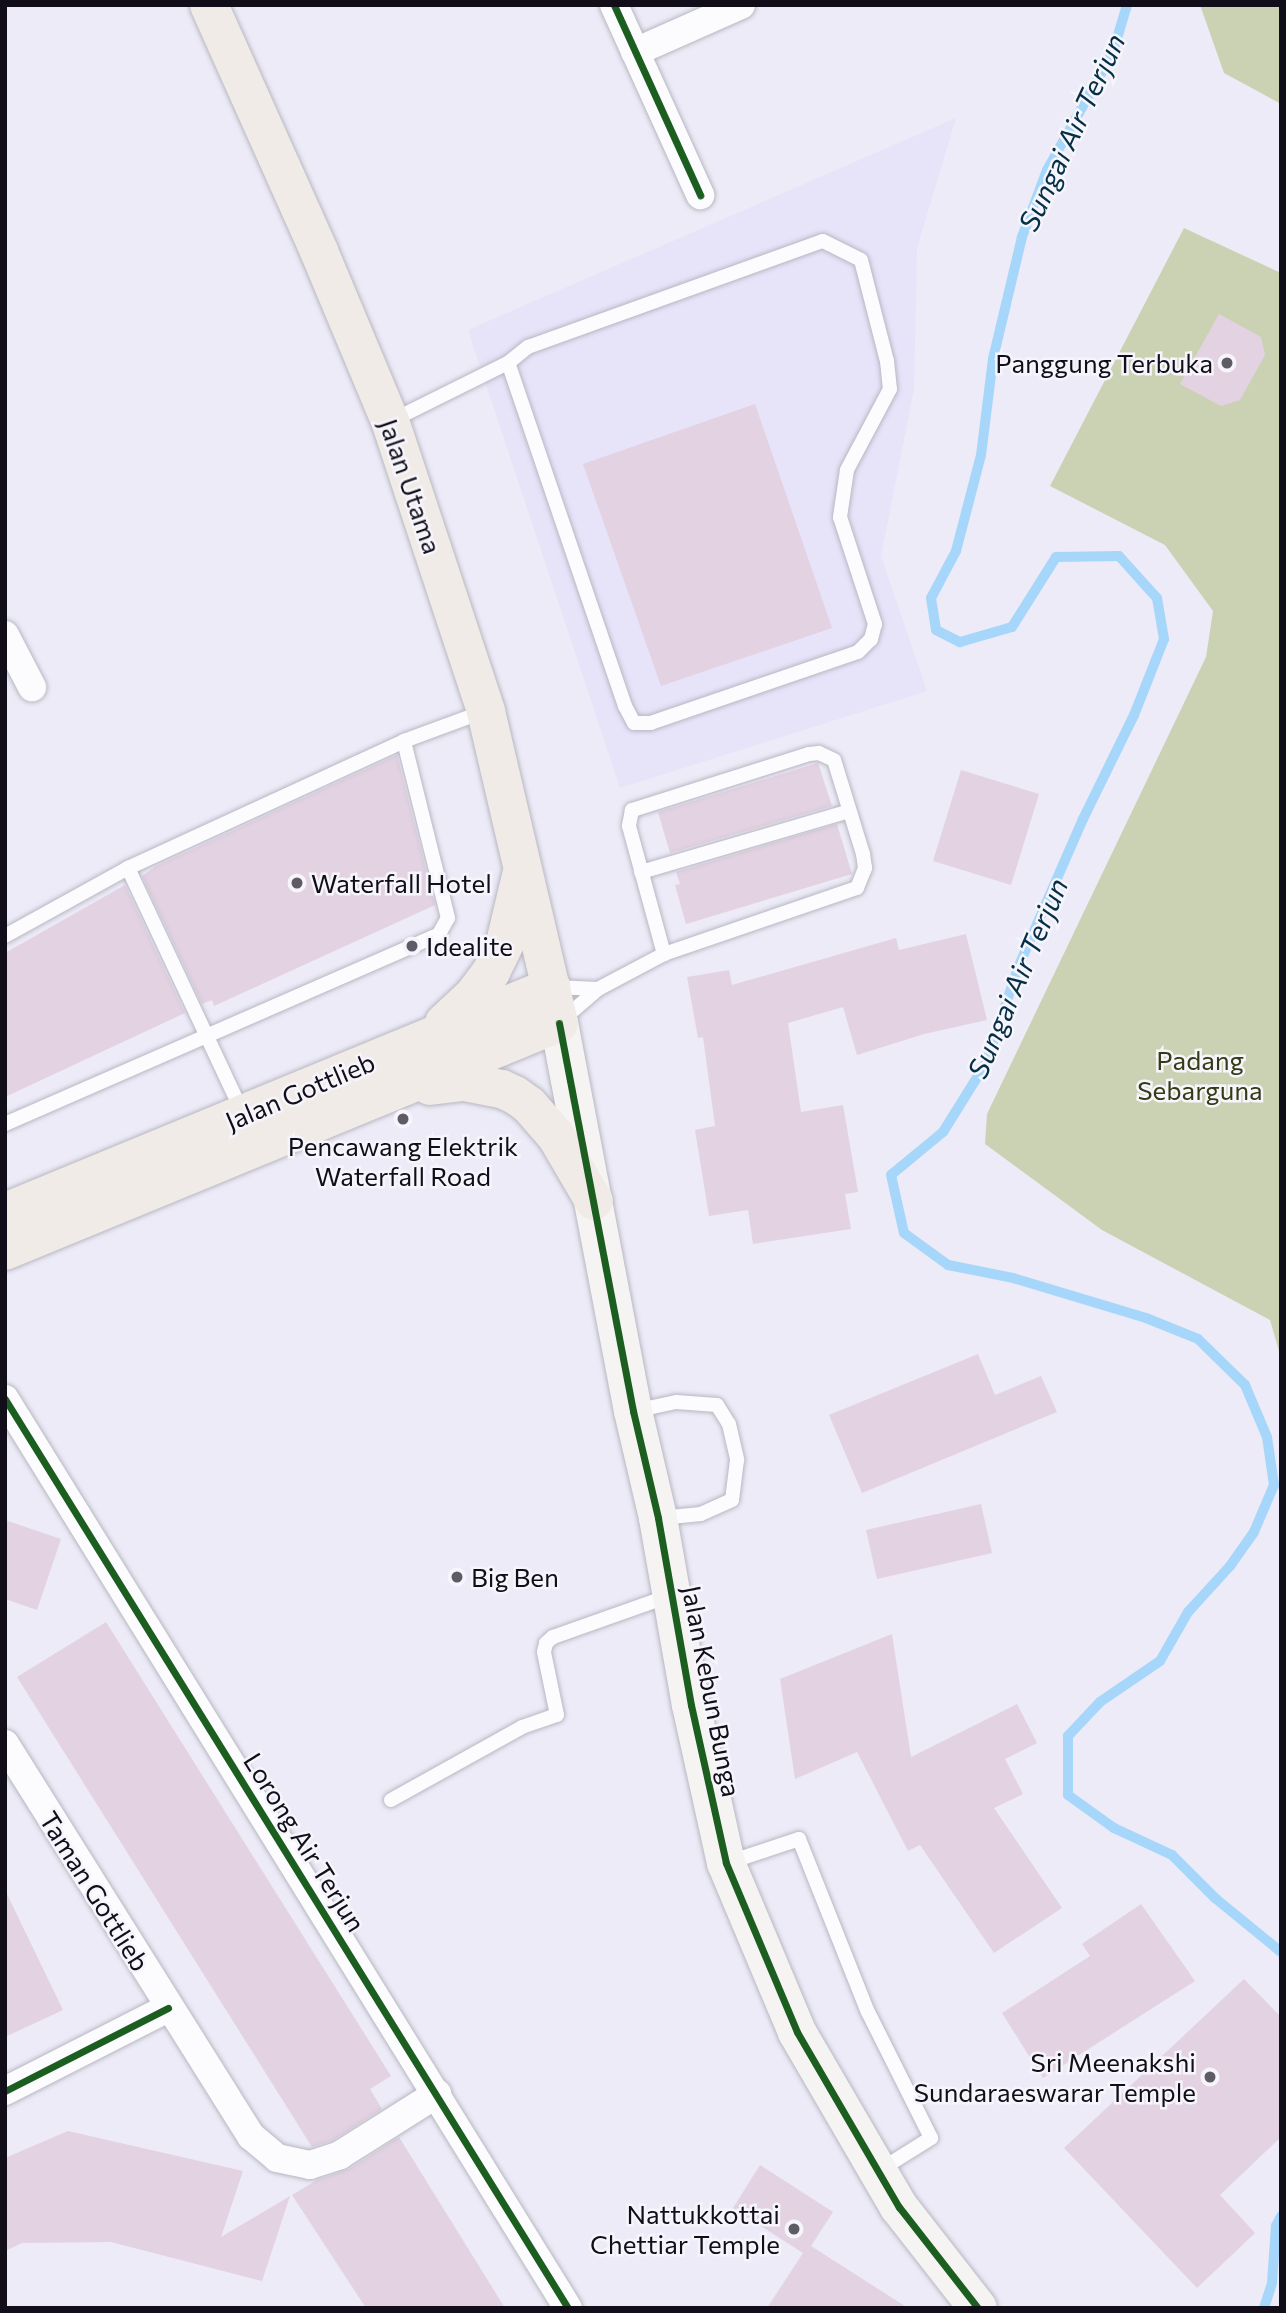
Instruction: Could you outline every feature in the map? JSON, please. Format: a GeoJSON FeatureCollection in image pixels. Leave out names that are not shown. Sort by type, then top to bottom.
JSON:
{"type":"FeatureCollection","features":[{"type":"Feature","properties":{"kind":"main road","name":"Jalan Utama"},"geometry":{"type":"LineString","coordinates":[[209,5],[320,251],[390,421],[486,711],[555,1005]]}},
{"type":"Feature","properties":{"kind":"main road"},"geometry":{"type":"LineString","coordinates":[[433,1035],[473,996],[491,972],[505,943],[523,870]]}},
{"type":"Feature","properties":{"kind":"main road","name":"Jalan Gottlieb"},"geometry":{"type":"LineString","coordinates":[[5,1212],[433,1035],[555,1005]]}},
{"type":"Feature","properties":{"kind":"main road","name":"Jalan Gottlieb"},"geometry":{"type":"LineString","coordinates":[[5,1251],[396,1090],[555,1005]]}},
{"type":"Feature","properties":{"kind":"main road"},"geometry":{"type":"LineString","coordinates":[[396,1090],[465,1082],[502,1088],[515,1095],[529,1105],[556,1136],[594,1201]]}},
{"type":"Feature","properties":{"kind":"street"},"geometry":{"type":"LineString","coordinates":[[614,5],[700,195]]}},
{"type":"Feature","properties":{"kind":"street"},"geometry":{"type":"LineString","coordinates":[[635,52],[741,5]]}},
{"type":"Feature","properties":{"kind":"street"},"geometry":{"type":"LineString","coordinates":[[5,635],[32,687]]}},
{"type":"Feature","properties":{"kind":"street","name":"Jalan Kebun Bunga"},"geometry":{"type":"LineString","coordinates":[[555,1005],[634,1411],[658,1518],[670,1596],[726,1863],[797,2032],[898,2207],[978,2308]]}},
{"type":"Feature","properties":{"kind":"street","name":"Lorong Air Terjun"},"geometry":{"type":"LineString","coordinates":[[5,1399],[568,2308]]}},
{"type":"Feature","properties":{"kind":"street","name":"Taman Gottlieb"},"geometry":{"type":"LineString","coordinates":[[5,1744],[14,1778],[251,2136],[277,2158],[310,2165],[340,2155],[437,2094]]}},
{"type":"Feature","properties":{"kind":"street"},"geometry":{"type":"LineString","coordinates":[[5,2091],[168,2008]]}},
{"type":"Feature","properties":{"kind":"lane"},"geometry":{"type":"LineString","coordinates":[[390,421],[508,363],[528,347],[823,241],[862,260],[887,361],[890,389],[847,470],[839,517],[874,624],[871,639],[858,652],[651,723],[634,723],[625,706],[508,363]]}},
{"type":"Feature","properties":{"kind":"lane"},"geometry":{"type":"LineString","coordinates":[[5,936],[128,868],[404,741],[486,711]]}},
{"type":"Feature","properties":{"kind":"lane"},"geometry":{"type":"LineString","coordinates":[[5,1124],[432,940],[446,927],[448,918],[404,741]]}},
{"type":"Feature","properties":{"kind":"lane"},"geometry":{"type":"LineString","coordinates":[[555,1005],[598,989],[664,954],[857,888],[865,868],[834,760],[820,753],[809,754],[632,810],[629,826],[664,954]]}},
{"type":"Feature","properties":{"kind":"lane"},"geometry":{"type":"LineString","coordinates":[[641,872],[849,811]]}},
{"type":"Feature","properties":{"kind":"lane"},"geometry":{"type":"LineString","coordinates":[[128,868],[243,1114]]}},
{"type":"Feature","properties":{"kind":"lane","name":"Jalan Gottlieb"},"geometry":{"type":"LineString","coordinates":[[555,1005],[598,989]]}},
{"type":"Feature","properties":{"kind":"lane"},"geometry":{"type":"LineString","coordinates":[[634,1411],[676,1402],[717,1405],[729,1424],[737,1460],[732,1500],[701,1514],[658,1518]]}},
{"type":"Feature","properties":{"kind":"lane"},"geometry":{"type":"LineString","coordinates":[[391,1800],[522,1727],[557,1715],[544,1653],[546,1643],[553,1637],[670,1596]]}},
{"type":"Feature","properties":{"kind":"lane"},"geometry":{"type":"LineString","coordinates":[[726,1863],[799,1839],[868,2012],[931,2137],[879,2171]]}},
{"type":"Feature","properties":{"kind":"shaded area"},"geometry":{"type":"Polygon","coordinates":[[[956,118],[917,248],[914,389],[881,556],[927,691],[620,788],[468,330],[956,118]]]}},
{"type":"Feature","properties":{"kind":"green space"},"geometry":{"type":"Polygon","coordinates":[[[1200,5],[1281,5],[1281,104],[1224,73],[1200,5]]]}},
{"type":"Feature","properties":{"kind":"green space","name":"Padang Sebarguna"},"geometry":{"type":"Polygon","coordinates":[[[1184,228],[1281,273],[1281,1358],[1270,1320],[1102,1230],[985,1144],[987,1114],[1206,657],[1213,611],[1165,545],[1050,486],[1184,228]]]}},
{"type":"Feature","properties":{"kind":"building"},"geometry":{"type":"Polygon","coordinates":[[[1219,314],[1261,337],[1265,355],[1240,400],[1221,406],[1180,384],[1219,314]]]}},
{"type":"Feature","properties":{"kind":"building"},"geometry":{"type":"Polygon","coordinates":[[[755,404],[832,628],[661,686],[583,464],[755,404]]]}},
{"type":"Feature","properties":{"kind":"building","name":"Waterfall Hotel"},"geometry":{"type":"Polygon","coordinates":[[[397,755],[435,905],[214,1006],[212,1000],[202,1004],[142,876],[156,866],[397,755]]]}},
{"type":"Feature","properties":{"kind":"building"},"geometry":{"type":"Polygon","coordinates":[[[818,763],[832,806],[670,853],[658,812],[818,763]]]}},
{"type":"Feature","properties":{"kind":"building"},"geometry":{"type":"Polygon","coordinates":[[[961,770],[1039,794],[1011,885],[933,861],[961,770]]]}},
{"type":"Feature","properties":{"kind":"building"},"geometry":{"type":"Polygon","coordinates":[[[837,824],[852,874],[686,924],[675,885],[680,884],[676,872],[837,824]]]}},
{"type":"Feature","properties":{"kind":"building"},"geometry":{"type":"Polygon","coordinates":[[[125,885],[185,1013],[5,1097],[5,953],[125,885]]]}},
{"type":"Feature","properties":{"kind":"building"},"geometry":{"type":"Polygon","coordinates":[[[966,934],[987,1020],[924,1034],[857,1055],[843,1007],[788,1023],[801,1112],[843,1105],[858,1192],[845,1194],[851,1229],[753,1244],[748,1210],[709,1216],[695,1130],[715,1126],[703,1037],[698,1038],[687,977],[729,970],[732,985],[896,938],[899,950],[966,934]]]}},
{"type":"Feature","properties":{"kind":"building"},"geometry":{"type":"Polygon","coordinates":[[[978,1354],[995,1395],[1041,1376],[1057,1412],[862,1493],[829,1415],[978,1354]]]}},
{"type":"Feature","properties":{"kind":"building"},"geometry":{"type":"Polygon","coordinates":[[[981,1504],[992,1553],[877,1579],[866,1530],[981,1504]]]}},
{"type":"Feature","properties":{"kind":"building"},"geometry":{"type":"Polygon","coordinates":[[[5,1520],[61,1539],[37,1610],[5,1599],[5,1520]]]}},
{"type":"Feature","properties":{"kind":"building"},"geometry":{"type":"Polygon","coordinates":[[[106,1622],[391,2076],[370,2089],[382,2109],[333,2140],[312,2147],[17,1677],[106,1622]]]}},
{"type":"Feature","properties":{"kind":"building"},"geometry":{"type":"Polygon","coordinates":[[[892,1634],[911,1757],[1017,1704],[1037,1743],[1005,1759],[1023,1794],[994,1808],[1062,1908],[994,1953],[920,1845],[908,1851],[857,1752],[795,1779],[780,1679],[892,1634]]]}},
{"type":"Feature","properties":{"kind":"building"},"geometry":{"type":"Polygon","coordinates":[[[5,1890],[63,2010],[5,2037],[5,1890]]]}},
{"type":"Feature","properties":{"kind":"building"},"geometry":{"type":"Polygon","coordinates":[[[1141,1904],[1195,1981],[1043,2078],[1002,2013],[1090,1956],[1082,1944],[1141,1904]]]}},
{"type":"Feature","properties":{"kind":"building","name":"Sri Meenakshi Sundaraeswarar Temple"},"geometry":{"type":"Polygon","coordinates":[[[1244,1979],[1281,2017],[1281,2137],[1220,2195],[1255,2233],[1197,2288],[1064,2148],[1244,1979]]]}},
{"type":"Feature","properties":{"kind":"building"},"geometry":{"type":"Polygon","coordinates":[[[68,2131],[243,2171],[221,2237],[290,2196],[262,2281],[111,2242],[22,2243],[5,2251],[5,2158],[68,2131]]]}},
{"type":"Feature","properties":{"kind":"building"},"geometry":{"type":"Polygon","coordinates":[[[399,2137],[505,2308],[366,2308],[292,2195],[317,2180],[349,2169],[399,2137]]]}},
{"type":"Feature","properties":{"kind":"building","name":"Nattukkottai Chettiar Temple"},"geometry":{"type":"Polygon","coordinates":[[[760,2165],[833,2212],[811,2246],[908,2308],[767,2308],[803,2253],[733,2208],[760,2165]]]}},
{"type":"Feature","properties":{"kind":"waterway","name":"Sungai Air Terjun"},"geometry":{"type":"LineString","coordinates":[[1127,5],[1113,52],[1047,170],[1022,237],[993,359],[981,455],[956,551],[931,598],[936,630],[960,642],[1012,627],[1056,557],[1119,556],[1157,598],[1164,639],[1134,715],[1083,819],[1018,968],[986,1063],[943,1132],[891,1175],[904,1233],[948,1265],[1013,1278],[1146,1318],[1198,1339],[1245,1385],[1267,1437],[1274,1485],[1254,1532],[1230,1566],[1188,1612],[1160,1661],[1100,1702],[1068,1736],[1068,1795],[1114,1828],[1172,1855],[1215,1898],[1281,1952]]}},
{"type":"Feature","properties":{"kind":"waterway","name":"Sungai Air Terjun"},"geometry":{"type":"LineString","coordinates":[[1264,2308],[1272,2283],[1276,2226],[1281,2216]]}},
{"type":"Feature","properties":{"kind":"cycle path"},"geometry":{"type":"LineString","coordinates":[[614,5],[700,195]]}},
{"type":"Feature","properties":{"kind":"cycle path"},"geometry":{"type":"LineString","coordinates":[[559,1023],[633,1411],[658,1518],[691,1705],[726,1863],[797,2032],[899,2207],[978,2308]]}},
{"type":"Feature","properties":{"kind":"cycle path"},"geometry":{"type":"LineString","coordinates":[[5,1399],[568,2308]]}},
{"type":"Feature","properties":{"kind":"cycle path"},"geometry":{"type":"LineString","coordinates":[[5,2091],[168,2008]]}},
{"type":"Feature","properties":{"kind":"place","name":"Panggung Terbuka"},"geometry":{"type":"Point","coordinates":[1227,363]}},
{"type":"Feature","properties":{"kind":"place","name":"Waterfall Hotel"},"geometry":{"type":"Point","coordinates":[297,883]}},
{"type":"Feature","properties":{"kind":"place","name":"Idealite"},"geometry":{"type":"Point","coordinates":[412,946]}},
{"type":"Feature","properties":{"kind":"place","name":"Pencawang Elektrik Waterfall Road"},"geometry":{"type":"Point","coordinates":[403,1119]}},
{"type":"Feature","properties":{"kind":"place","name":"Big Ben"},"geometry":{"type":"Point","coordinates":[457,1577]}},
{"type":"Feature","properties":{"kind":"place","name":"Sri Meenakshi Sundaraeswarar Temple"},"geometry":{"type":"Point","coordinates":[1210,2077]}},
{"type":"Feature","properties":{"kind":"place","name":"Nattukkottai Chettiar Temple"},"geometry":{"type":"Point","coordinates":[794,2229]}}]}
